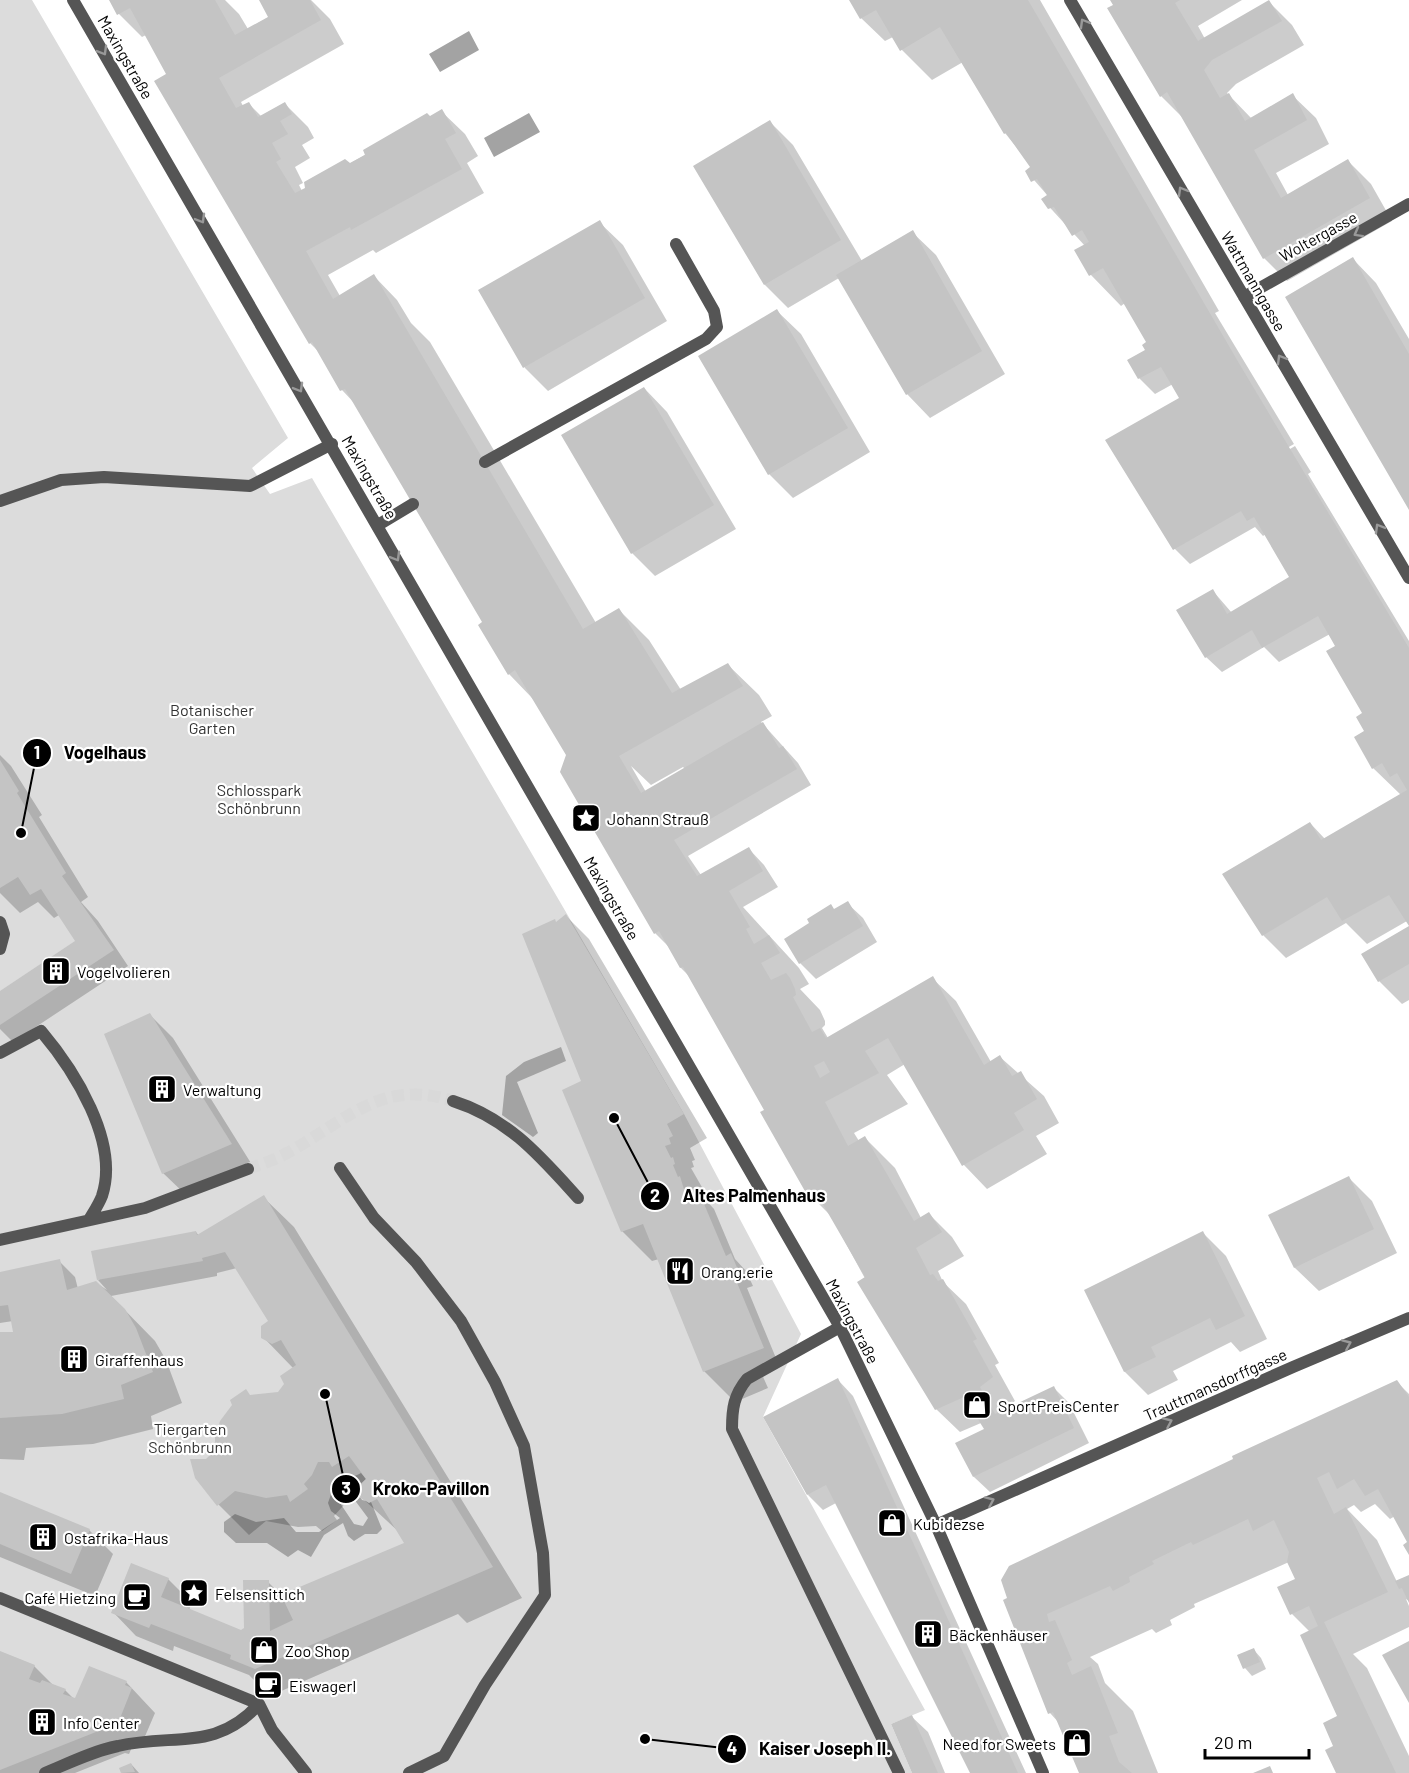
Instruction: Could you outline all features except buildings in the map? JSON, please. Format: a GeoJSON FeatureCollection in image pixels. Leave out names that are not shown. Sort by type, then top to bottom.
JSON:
{"type":"FeatureCollection","features":[{"type":"Feature","properties":{"kind":"street","name":"Maxingstraße"},"geometry":{"type":"LineString","coordinates":[[74,0],[840,1327],[936,1525],[1043,1773]]}},
{"type":"Feature","properties":{"kind":"street","name":"Wattmanngasse"},"geometry":{"type":"LineString","coordinates":[[1070,0],[1409,578]]}},
{"type":"Feature","properties":{"kind":"street","name":"Woltergasse"},"geometry":{"type":"LineString","coordinates":[[1244,297],[1409,204]]}},
{"type":"Feature","properties":{"kind":"street"},"geometry":{"type":"LineString","coordinates":[[485,462],[706,339],[717,327],[714,311],[676,244]]}},
{"type":"Feature","properties":{"kind":"street"},"geometry":{"type":"LineString","coordinates":[[0,501],[61,480],[104,477],[250,486],[332,444]]}},
{"type":"Feature","properties":{"kind":"street"},"geometry":{"type":"LineString","coordinates":[[378,525],[413,504]]}},
{"type":"Feature","properties":{"kind":"street"},"geometry":{"type":"LineString","coordinates":[[0,922],[4,934],[0,949]]}},
{"type":"Feature","properties":{"kind":"street"},"geometry":{"type":"LineString","coordinates":[[0,1053],[41,1031],[70,1069],[93,1114],[103,1142],[105,1164],[102,1195],[89,1220]]}},
{"type":"Feature","properties":{"kind":"street"},"geometry":{"type":"LineString","coordinates":[[453,1101],[469,1106],[518,1134],[578,1198]]}},
{"type":"Feature","properties":{"kind":"street"},"geometry":{"type":"LineString","coordinates":[[340,1168],[374,1218],[416,1262],[461,1321],[495,1382],[524,1446],[543,1553],[545,1595],[470,1710],[444,1756],[409,1773]]}},
{"type":"Feature","properties":{"kind":"street"},"geometry":{"type":"LineString","coordinates":[[0,1240],[145,1208],[248,1169]]}},
{"type":"Feature","properties":{"kind":"street","name":"Trauttmansdorffgasse"},"geometry":{"type":"LineString","coordinates":[[936,1525],[1409,1318]]}},
{"type":"Feature","properties":{"kind":"street"},"geometry":{"type":"LineString","coordinates":[[840,1327],[747,1378],[736,1392],[732,1412],[732,1429],[899,1773]]}},
{"type":"Feature","properties":{"kind":"street"},"geometry":{"type":"LineString","coordinates":[[0,1598],[259,1704],[272,1730],[306,1773]]}},
{"type":"Feature","properties":{"kind":"street"},"geometry":{"type":"LineString","coordinates":[[45,1773],[115,1746],[149,1740],[216,1735],[245,1719],[259,1704]]}},
{"type":"Feature","properties":{"kind":"green space"},"geometry":{"type":"Polygon","coordinates":[[[0,0],[32,0],[288,438],[252,468],[270,494],[312,478],[684,1114],[801,1334],[763,1417],[925,1710],[891,1724],[912,1773],[0,1773],[0,0]]]}},
{"type":"Feature","properties":{"kind":"shaded area"},"geometry":{"type":"Polygon","coordinates":[[[469,31],[479,50],[440,72],[429,54],[469,31]]]}},
{"type":"Feature","properties":{"kind":"shaded area"},"geometry":{"type":"Polygon","coordinates":[[[529,113],[540,132],[494,157],[484,138],[529,113]]]}},
{"type":"Feature","properties":{"kind":"shaded area"},"geometry":{"type":"Polygon","coordinates":[[[561,1047],[566,1061],[517,1082],[538,1133],[533,1137],[502,1115],[506,1076],[524,1062],[561,1047]]]}},
{"type":"Feature","properties":{"kind":"shaded area"},"geometry":{"type":"Polygon","coordinates":[[[361,1473],[366,1479],[358,1486],[357,1492],[362,1500],[371,1502],[382,1529],[377,1534],[365,1534],[354,1541],[348,1536],[343,1523],[324,1535],[311,1557],[298,1550],[288,1557],[267,1543],[236,1543],[224,1532],[224,1522],[235,1514],[256,1522],[284,1518],[296,1532],[319,1532],[340,1518],[331,1511],[328,1503],[339,1479],[361,1473]],[[348,1491],[341,1494],[340,1503],[354,1524],[363,1526],[368,1518],[348,1491]]]}},
{"type":"Feature","properties":{"kind":"tunnel"},"geometry":{"type":"LineString","coordinates":[[248,1169],[273,1160],[346,1116],[384,1099],[405,1095],[428,1095],[453,1101]]}},
{"type":"Feature","properties":{"kind":"place","name":"Johann Strauß"},"geometry":{"type":"Point","coordinates":[586,818]}},
{"type":"Feature","properties":{"kind":"place","name":"Vogelhaus"},"geometry":{"type":"Point","coordinates":[21,833]}},
{"type":"Feature","properties":{"kind":"place","name":"Vogelvolieren"},"geometry":{"type":"Point","coordinates":[56,971]}},
{"type":"Feature","properties":{"kind":"place","name":"Verwaltung"},"geometry":{"type":"Point","coordinates":[162,1089]}},
{"type":"Feature","properties":{"kind":"place","name":"Altes Palmenhaus"},"geometry":{"type":"Point","coordinates":[614,1118]}},
{"type":"Feature","properties":{"kind":"place","name":"Orang.erie"},"geometry":{"type":"Point","coordinates":[680,1271]}},
{"type":"Feature","properties":{"kind":"place","name":"Giraffenhaus"},"geometry":{"type":"Point","coordinates":[74,1359]}},
{"type":"Feature","properties":{"kind":"place","name":"Kroko-Pavillon"},"geometry":{"type":"Point","coordinates":[325,1394]}},
{"type":"Feature","properties":{"kind":"place","name":"SportPreisCenter"},"geometry":{"type":"Point","coordinates":[977,1405]}},
{"type":"Feature","properties":{"kind":"place","name":"Kubidezse"},"geometry":{"type":"Point","coordinates":[892,1523]}},
{"type":"Feature","properties":{"kind":"place","name":"Ostafrika-Haus"},"geometry":{"type":"Point","coordinates":[43,1537]}},
{"type":"Feature","properties":{"kind":"place","name":"Felsensittich"},"geometry":{"type":"Point","coordinates":[194,1593]}},
{"type":"Feature","properties":{"kind":"place","name":"Café Hietzing"},"geometry":{"type":"Point","coordinates":[137,1597]}},
{"type":"Feature","properties":{"kind":"place","name":"Bäckenhäuser"},"geometry":{"type":"Point","coordinates":[928,1634]}},
{"type":"Feature","properties":{"kind":"place","name":"Zoo Shop"},"geometry":{"type":"Point","coordinates":[264,1650]}},
{"type":"Feature","properties":{"kind":"place","name":"Eiswagerl"},"geometry":{"type":"Point","coordinates":[268,1685]}},
{"type":"Feature","properties":{"kind":"place","name":"Info Center"},"geometry":{"type":"Point","coordinates":[42,1722]}},
{"type":"Feature","properties":{"kind":"place","name":"Kaiser Joseph II."},"geometry":{"type":"Point","coordinates":[645,1739]}},
{"type":"Feature","properties":{"kind":"place","name":"Need for Sweets"},"geometry":{"type":"Point","coordinates":[1077,1743]}},
{"type":"Feature","properties":{"kind":"park label","name":"Botanischer Garten"},"geometry":{"type":"Point","coordinates":[212,718]}},
{"type":"Feature","properties":{"kind":"park label","name":"Schlosspark Schönbrunn"},"geometry":{"type":"Point","coordinates":[259,798]}},
{"type":"Feature","properties":{"kind":"park label","name":"Tiergarten Schönbrunn"},"geometry":{"type":"Point","coordinates":[190,1437]}}]}
